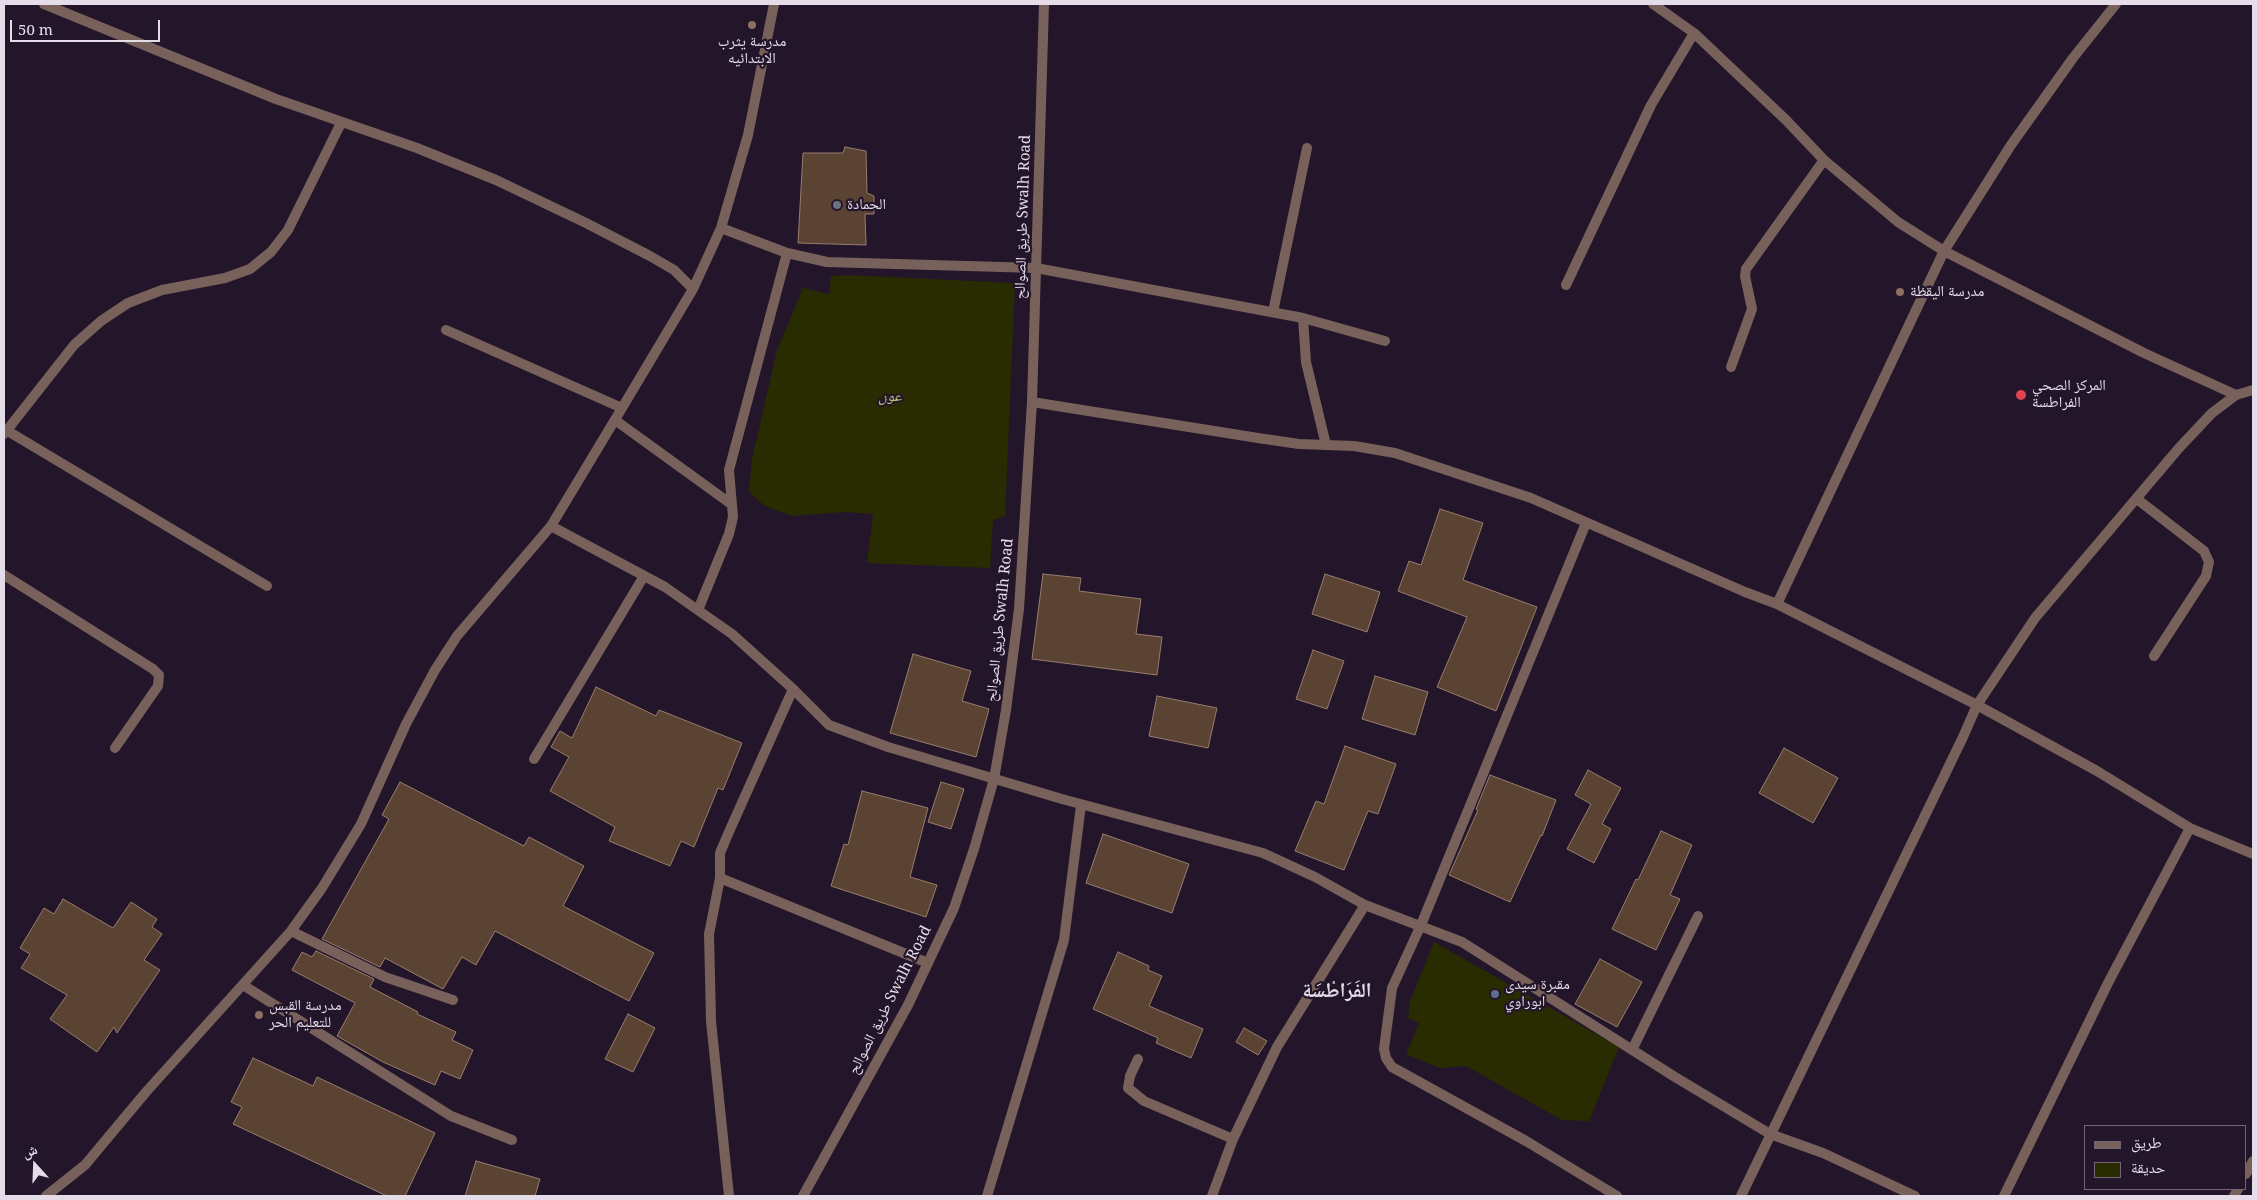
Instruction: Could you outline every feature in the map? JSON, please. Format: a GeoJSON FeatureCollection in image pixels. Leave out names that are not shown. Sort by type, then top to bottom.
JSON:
{"type":"FeatureCollection","features":[{"type":"Feature","properties":{"kind":"street"},"geometry":{"type":"LineString","coordinates":[[44,4],[200,69],[341,123],[417,148],[532,197],[650,256],[674,270],[693,289]]}},
{"type":"Feature","properties":{"kind":"street"},"geometry":{"type":"LineString","coordinates":[[46,1196],[85,1165],[146,1092],[291,931],[322,888],[361,824],[406,724],[435,670],[457,636],[551,526],[693,289],[721,228],[748,135],[774,4]]}},
{"type":"Feature","properties":{"kind":"street","name":"طريق الصوالح Swalh Road"},"geometry":{"type":"LineString","coordinates":[[803,1196],[908,1004],[954,908],[974,849],[994,779],[1006,710],[1019,609],[1032,402],[1044,4]]}},
{"type":"Feature","properties":{"kind":"street"},"geometry":{"type":"LineString","coordinates":[[1654,4],[1694,33],[1773,107],[1824,160],[1898,222],[1944,251],[2144,353],[2236,395]]}},
{"type":"Feature","properties":{"kind":"street"},"geometry":{"type":"LineString","coordinates":[[1777,604],[1944,251],[2011,145],[2073,58],[2116,4]]}},
{"type":"Feature","properties":{"kind":"street"},"geometry":{"type":"LineString","coordinates":[[1566,285],[1650,105],[1694,33]]}},
{"type":"Feature","properties":{"kind":"street"},"geometry":{"type":"LineString","coordinates":[[268,586],[5,432],[74,345],[101,321],[128,303],[162,290],[225,278],[250,269],[271,252],[288,230],[341,123]]}},
{"type":"Feature","properties":{"kind":"street"},"geometry":{"type":"LineString","coordinates":[[1273,312],[1306,148]]}},
{"type":"Feature","properties":{"kind":"street"},"geometry":{"type":"LineString","coordinates":[[1731,367],[1752,310],[1745,276],[1746,269],[1824,160]]}},
{"type":"Feature","properties":{"kind":"street"},"geometry":{"type":"LineString","coordinates":[[721,228],[787,253],[827,262],[1036,268],[1303,318],[1385,341]]}},
{"type":"Feature","properties":{"kind":"street"},"geometry":{"type":"LineString","coordinates":[[698,610],[733,517],[729,470],[787,253]]}},
{"type":"Feature","properties":{"kind":"street"},"geometry":{"type":"LineString","coordinates":[[1303,318],[1306,362],[1326,445]]}},
{"type":"Feature","properties":{"kind":"street"},"geometry":{"type":"LineString","coordinates":[[446,330],[622,408]]}},
{"type":"Feature","properties":{"kind":"street"},"geometry":{"type":"LineString","coordinates":[[1741,1196],[1977,706],[2035,618],[2179,448],[2205,420],[2236,395],[2253,390]]}},
{"type":"Feature","properties":{"kind":"street"},"geometry":{"type":"LineString","coordinates":[[1032,402],[1299,444],[1371,449],[1432,464],[1531,498],[1745,592],[1777,604],[1977,706],[2097,771],[2190,828],[2253,854]]}},
{"type":"Feature","properties":{"kind":"street"},"geometry":{"type":"LineString","coordinates":[[615,420],[731,504]]}},
{"type":"Feature","properties":{"kind":"street"},"geometry":{"type":"LineString","coordinates":[[2137,499],[2204,551],[2209,562],[2206,576],[2154,656]]}},
{"type":"Feature","properties":{"kind":"street"},"geometry":{"type":"LineString","coordinates":[[1586,523],[1421,925],[1392,988],[1384,1050],[1392,1067],[1526,1142],[1617,1196]]}},
{"type":"Feature","properties":{"kind":"street"},"geometry":{"type":"LineString","coordinates":[[551,526],[644,576],[732,634],[793,689],[829,726],[888,748],[1081,805],[1263,853],[1315,877],[1365,905],[1462,942],[1632,1050],[1770,1134],[1824,1153],[1915,1196]]}},
{"type":"Feature","properties":{"kind":"street"},"geometry":{"type":"LineString","coordinates":[[4,575],[153,669],[159,675],[158,686],[115,748]]}},
{"type":"Feature","properties":{"kind":"street"},"geometry":{"type":"LineString","coordinates":[[534,759],[644,576]]}},
{"type":"Feature","properties":{"kind":"street"},"geometry":{"type":"LineString","coordinates":[[729,1196],[711,1021],[709,934],[720,878],[720,853],[793,689]]}},
{"type":"Feature","properties":{"kind":"street"},"geometry":{"type":"LineString","coordinates":[[987,1196],[1064,940],[1081,805]]}},
{"type":"Feature","properties":{"kind":"street"},"geometry":{"type":"LineString","coordinates":[[2004,1196],[2108,983],[2190,828]]}},
{"type":"Feature","properties":{"kind":"street"},"geometry":{"type":"LineString","coordinates":[[720,878],[928,963]]}},
{"type":"Feature","properties":{"kind":"street"},"geometry":{"type":"LineString","coordinates":[[1212,1196],[1232,1139],[1277,1048],[1365,905]]}},
{"type":"Feature","properties":{"kind":"street"},"geometry":{"type":"LineString","coordinates":[[1632,1050],[1698,916]]}},
{"type":"Feature","properties":{"kind":"street"},"geometry":{"type":"LineString","coordinates":[[291,931],[385,976],[452,1000]]}},
{"type":"Feature","properties":{"kind":"street"},"geometry":{"type":"LineString","coordinates":[[243,985],[451,1116],[512,1140]]}},
{"type":"Feature","properties":{"kind":"street"},"geometry":{"type":"LineString","coordinates":[[1138,1059],[1130,1076],[1128,1088],[1144,1101],[1232,1139]]}},
{"type":"Feature","properties":{"kind":"street"},"geometry":{"type":"LineString","coordinates":[[2247,1172],[2253,1161]]}},
{"type":"Feature","properties":{"kind":"green space","name":"عون"},"geometry":{"type":"Polygon","coordinates":[[[847,275],[1015,283],[1005,516],[993,520],[990,568],[867,563],[873,514],[844,512],[792,516],[765,506],[749,492],[752,459],[777,350],[803,288],[829,294],[831,276],[847,275]]]}},
{"type":"Feature","properties":{"kind":"green space"},"geometry":{"type":"Polygon","coordinates":[[[1434,942],[1619,1047],[1589,1121],[1562,1120],[1466,1066],[1439,1068],[1406,1054],[1419,1023],[1408,1018],[1410,1001],[1434,942]]]}},
{"type":"Feature","properties":{"kind":"building","name":"الحمادة"},"geometry":{"type":"Polygon","coordinates":[[[845,147],[866,151],[867,193],[874,196],[874,214],[865,214],[866,245],[798,243],[803,153],[843,153],[845,147]]]}},
{"type":"Feature","properties":{"kind":"building"},"geometry":{"type":"Polygon","coordinates":[[[1440,509],[1483,523],[1463,580],[1537,607],[1496,711],[1437,687],[1467,617],[1398,591],[1409,561],[1421,565],[1440,509]]]}},
{"type":"Feature","properties":{"kind":"building"},"geometry":{"type":"Polygon","coordinates":[[[1043,574],[1081,578],[1079,591],[1141,599],[1136,634],[1162,637],[1157,675],[1032,659],[1043,574]]]}},
{"type":"Feature","properties":{"kind":"building"},"geometry":{"type":"Polygon","coordinates":[[[1325,574],[1380,592],[1367,632],[1312,614],[1325,574]]]}},
{"type":"Feature","properties":{"kind":"building"},"geometry":{"type":"Polygon","coordinates":[[[1313,650],[1344,661],[1327,709],[1296,699],[1313,650]]]}},
{"type":"Feature","properties":{"kind":"building"},"geometry":{"type":"Polygon","coordinates":[[[913,654],[971,671],[962,701],[989,709],[976,757],[890,733],[913,654]]]}},
{"type":"Feature","properties":{"kind":"building"},"geometry":{"type":"Polygon","coordinates":[[[1375,676],[1428,692],[1415,735],[1362,719],[1375,676]]]}},
{"type":"Feature","properties":{"kind":"building"},"geometry":{"type":"Polygon","coordinates":[[[596,687],[656,716],[659,710],[742,743],[723,790],[718,788],[694,847],[681,841],[670,866],[609,841],[615,827],[550,791],[569,757],[551,747],[560,731],[572,738],[596,687]]]}},
{"type":"Feature","properties":{"kind":"building"},"geometry":{"type":"Polygon","coordinates":[[[1157,696],[1217,708],[1208,748],[1149,736],[1157,696]]]}},
{"type":"Feature","properties":{"kind":"building"},"geometry":{"type":"Polygon","coordinates":[[[1345,746],[1396,764],[1378,814],[1368,811],[1344,870],[1295,851],[1316,801],[1324,804],[1345,746]]]}},
{"type":"Feature","properties":{"kind":"building"},"geometry":{"type":"Polygon","coordinates":[[[1784,748],[1838,778],[1813,823],[1759,793],[1784,748]]]}},
{"type":"Feature","properties":{"kind":"building"},"geometry":{"type":"Polygon","coordinates":[[[1588,770],[1621,788],[1602,824],[1611,829],[1594,863],[1567,849],[1591,804],[1575,795],[1588,770]]]}},
{"type":"Feature","properties":{"kind":"building"},"geometry":{"type":"Polygon","coordinates":[[[1490,775],[1556,800],[1542,836],[1510,902],[1449,875],[1478,810],[1476,809],[1490,775]]]}},
{"type":"Feature","properties":{"kind":"building"},"geometry":{"type":"Polygon","coordinates":[[[400,782],[524,846],[529,837],[584,866],[563,906],[654,953],[629,1001],[495,931],[476,965],[462,957],[443,989],[385,958],[380,967],[322,939],[389,819],[382,815],[400,782]]]}},
{"type":"Feature","properties":{"kind":"building"},"geometry":{"type":"Polygon","coordinates":[[[941,782],[964,789],[951,829],[928,822],[941,782]]]}},
{"type":"Feature","properties":{"kind":"building"},"geometry":{"type":"Polygon","coordinates":[[[862,791],[928,808],[910,877],[937,885],[926,917],[831,886],[844,844],[848,845],[862,791]]]}},
{"type":"Feature","properties":{"kind":"building"},"geometry":{"type":"Polygon","coordinates":[[[1661,831],[1692,845],[1670,895],[1680,899],[1656,950],[1612,929],[1661,831]]]}},
{"type":"Feature","properties":{"kind":"building"},"geometry":{"type":"Polygon","coordinates":[[[1103,834],[1189,864],[1172,913],[1086,883],[1103,834]]]}},
{"type":"Feature","properties":{"kind":"building"},"geometry":{"type":"Polygon","coordinates":[[[63,899],[113,928],[131,902],[157,919],[152,927],[162,934],[144,960],[160,970],[117,1033],[114,1027],[97,1052],[50,1019],[67,995],[21,968],[30,954],[20,948],[44,908],[54,914],[63,899]]]}},
{"type":"Feature","properties":{"kind":"building"},"geometry":{"type":"Polygon","coordinates":[[[316,951],[374,979],[370,987],[418,1012],[417,1014],[456,1032],[452,1040],[473,1050],[460,1079],[441,1071],[435,1085],[383,1062],[337,1036],[355,1003],[292,970],[302,952],[312,957],[316,951]]]}},
{"type":"Feature","properties":{"kind":"building"},"geometry":{"type":"Polygon","coordinates":[[[1118,952],[1149,966],[1148,970],[1162,976],[1149,1006],[1203,1029],[1191,1058],[1156,1043],[1158,1038],[1093,1009],[1118,952]]]}},
{"type":"Feature","properties":{"kind":"building"},"geometry":{"type":"Polygon","coordinates":[[[1600,959],[1642,982],[1617,1027],[1575,1004],[1600,959]]]}},
{"type":"Feature","properties":{"kind":"building"},"geometry":{"type":"Polygon","coordinates":[[[628,1014],[655,1028],[633,1072],[605,1059],[628,1014]]]}},
{"type":"Feature","properties":{"kind":"building"},"geometry":{"type":"Polygon","coordinates":[[[1244,1028],[1267,1041],[1258,1055],[1236,1042],[1244,1028]]]}},
{"type":"Feature","properties":{"kind":"building"},"geometry":{"type":"Polygon","coordinates":[[[253,1058],[313,1086],[317,1077],[435,1133],[405,1196],[387,1196],[233,1124],[242,1107],[231,1102],[253,1058]]]}},
{"type":"Feature","properties":{"kind":"building"},"geometry":{"type":"Polygon","coordinates":[[[476,1161],[540,1179],[535,1196],[465,1196],[476,1161]]]}},
{"type":"Feature","properties":{"kind":"place","name":"مدرسة يثرب الابتدائيه"},"geometry":{"type":"Point","coordinates":[752,25]}},
{"type":"Feature","properties":{"kind":"place","name":"الحمادة"},"geometry":{"type":"Point","coordinates":[837,205]}},
{"type":"Feature","properties":{"kind":"place","name":"مدرسة اليقظة"},"geometry":{"type":"Point","coordinates":[1900,292]}},
{"type":"Feature","properties":{"kind":"place","name":"المركز الصحي الفراطسة"},"geometry":{"type":"Point","coordinates":[2021,395]}},
{"type":"Feature","properties":{"kind":"place","name":"مقبرة سيدى ابوراوي"},"geometry":{"type":"Point","coordinates":[1495,994]}},
{"type":"Feature","properties":{"kind":"place","name":"مدرسة القبس للتعليم الحر"},"geometry":{"type":"Point","coordinates":[259,1015]}},
{"type":"Feature","properties":{"kind":"district","name":"الفَرَاطْسَة"},"geometry":{"type":"Point","coordinates":[1337,991]}}]}
